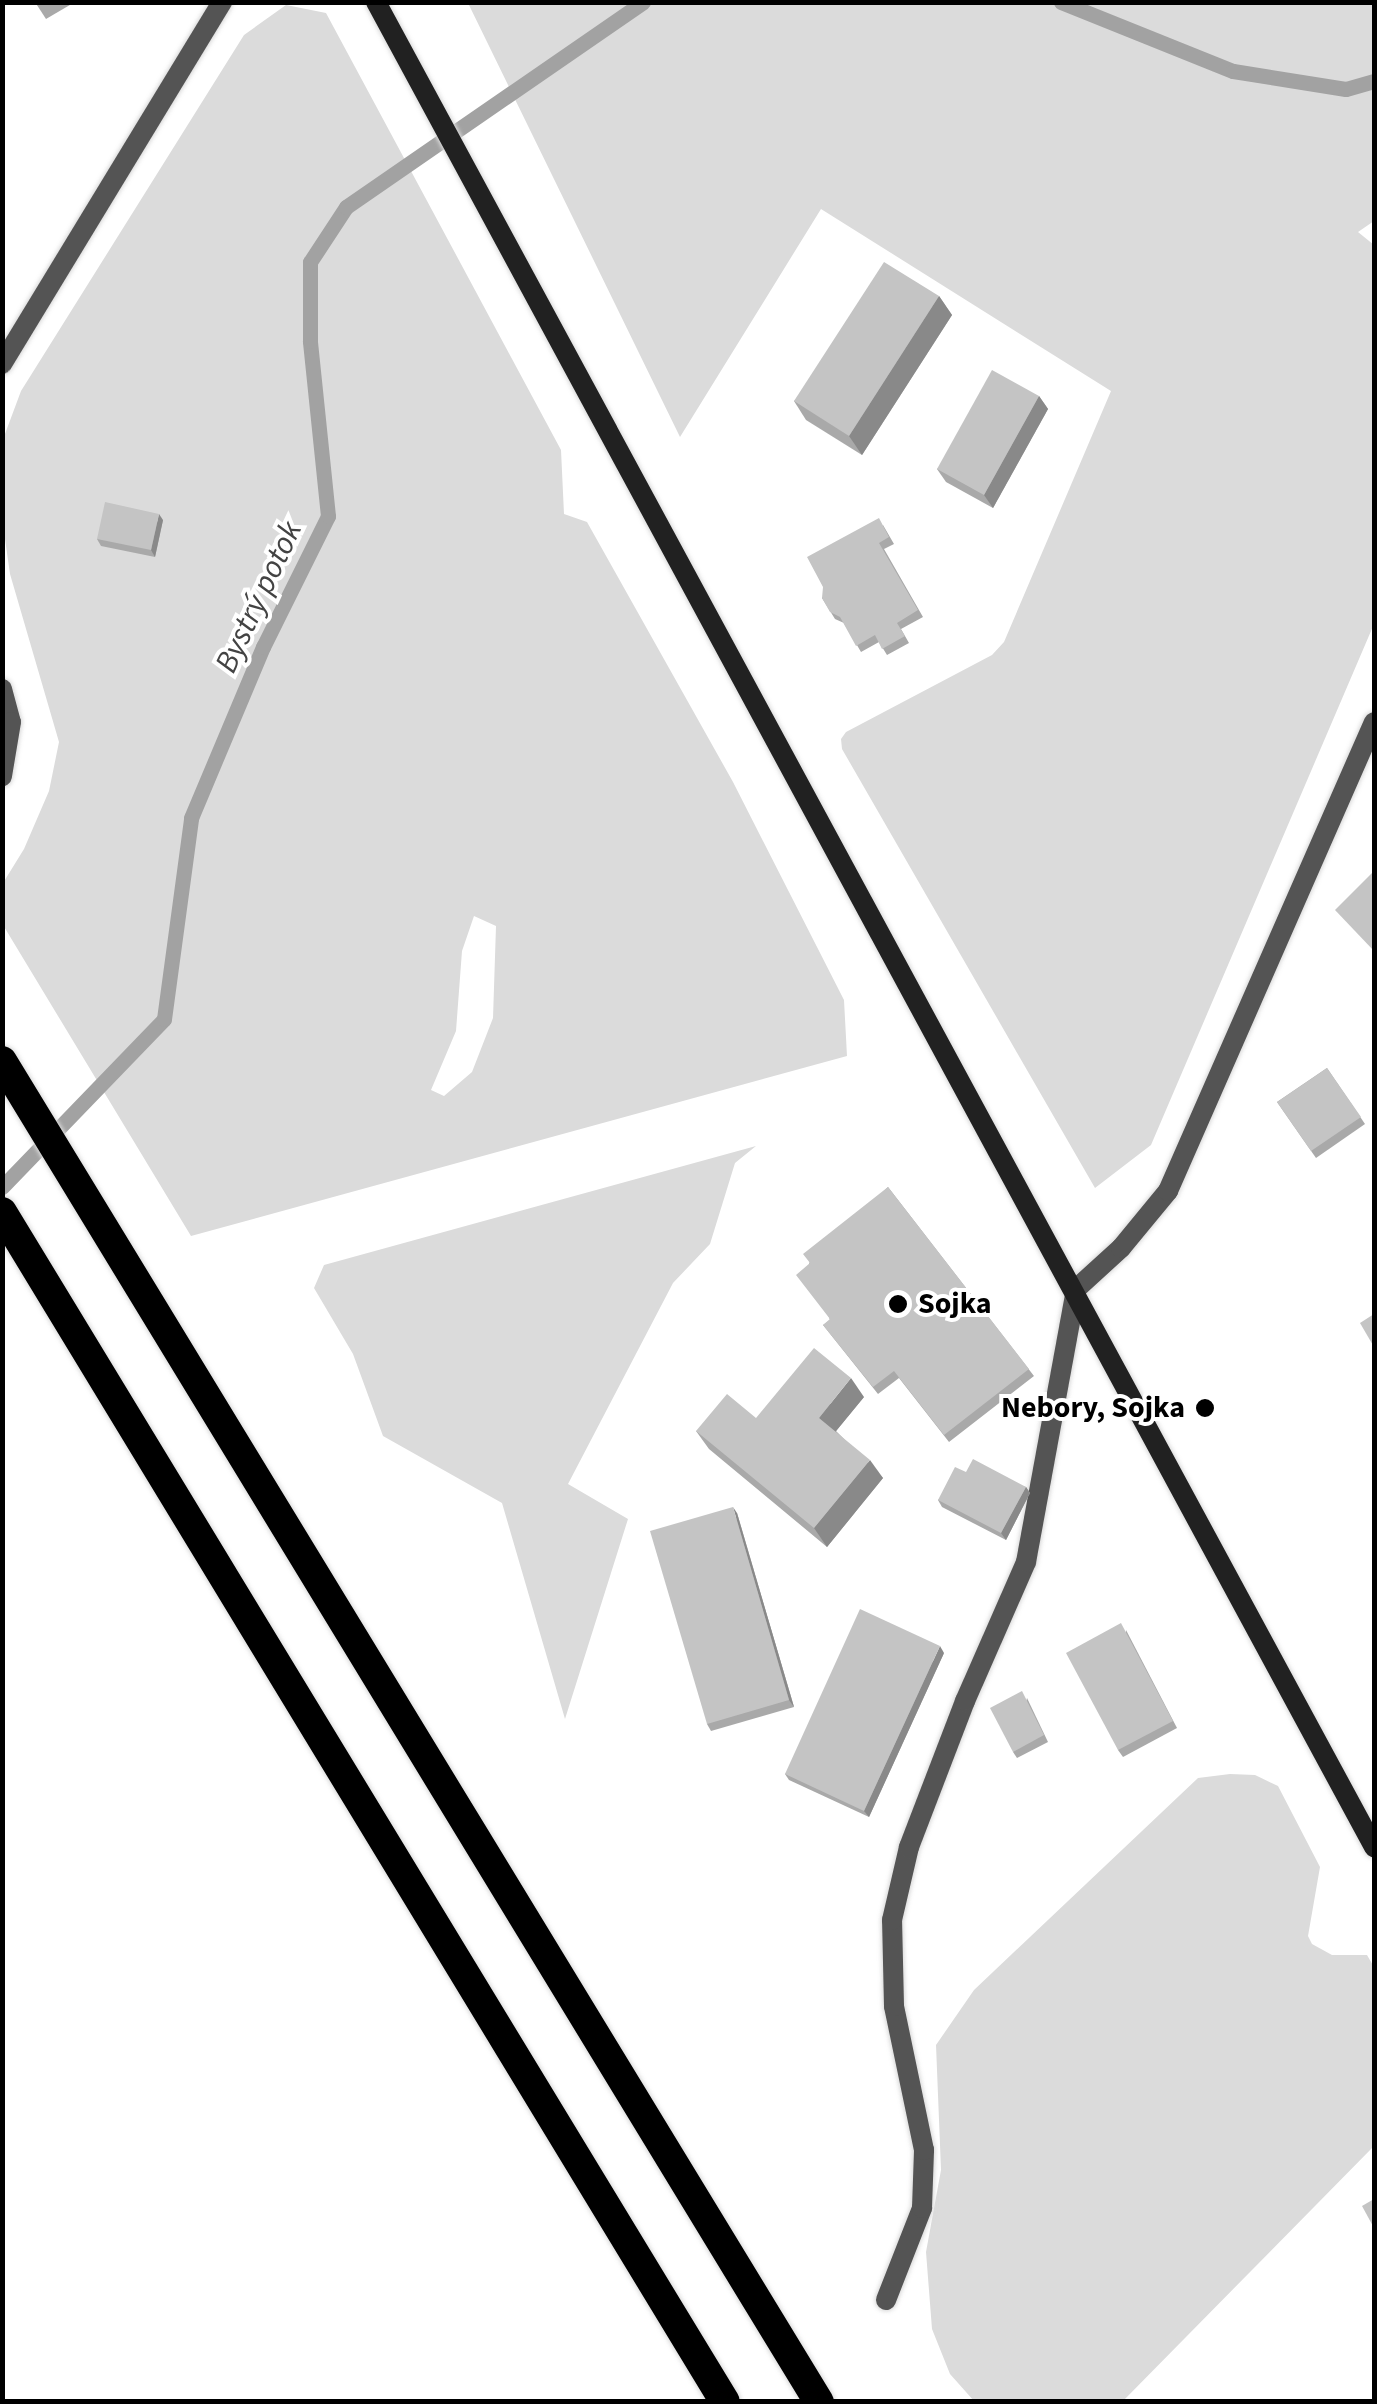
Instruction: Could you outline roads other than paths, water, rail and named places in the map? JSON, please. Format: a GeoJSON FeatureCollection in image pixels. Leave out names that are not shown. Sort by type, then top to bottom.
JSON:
{"type":"FeatureCollection","features":[{"type":"Feature","properties":{"kind":"highway"},"geometry":{"type":"LineString","coordinates":[[2,1060],[819,2402]]}},
{"type":"Feature","properties":{"kind":"highway"},"geometry":{"type":"LineString","coordinates":[[2,1212],[725,2402]]}},
{"type":"Feature","properties":{"kind":"main road"},"geometry":{"type":"LineString","coordinates":[[376,2],[941,1051],[1076,1288],[1374,1847]]}},
{"type":"Feature","properties":{"kind":"street"},"geometry":{"type":"LineString","coordinates":[[2,364],[173,90],[222,2]]}},
{"type":"Feature","properties":{"kind":"street"},"geometry":{"type":"LineString","coordinates":[[2,689],[11,722],[2,776]]}},
{"type":"Feature","properties":{"kind":"street"},"geometry":{"type":"LineString","coordinates":[[886,2300],[922,2208],[924,2150],[894,2006],[892,1920],[909,1847],[965,1700],[1026,1562],[1076,1288],[1121,1248],[1168,1192],[1373,732]]}},
{"type":"Feature","properties":{"kind":"waterway","name":"Bystrý potok"},"geometry":{"type":"LineString","coordinates":[[2,1187],[164,1019],[191,818],[263,647],[328,516],[310,341],[310,262],[346,207],[643,2]]}},
{"type":"Feature","properties":{"kind":"waterway","name":"Bystrý potok"},"geometry":{"type":"LineString","coordinates":[[1061,2],[1233,71],[1346,89],[1374,81]]}},
{"type":"Feature","properties":{"kind":"place","name":"Sojka"},"geometry":{"type":"Point","coordinates":[898,1304]}},
{"type":"Feature","properties":{"kind":"place","name":"Nebory, Sojka"},"geometry":{"type":"Point","coordinates":[1205,1408]}}]}
